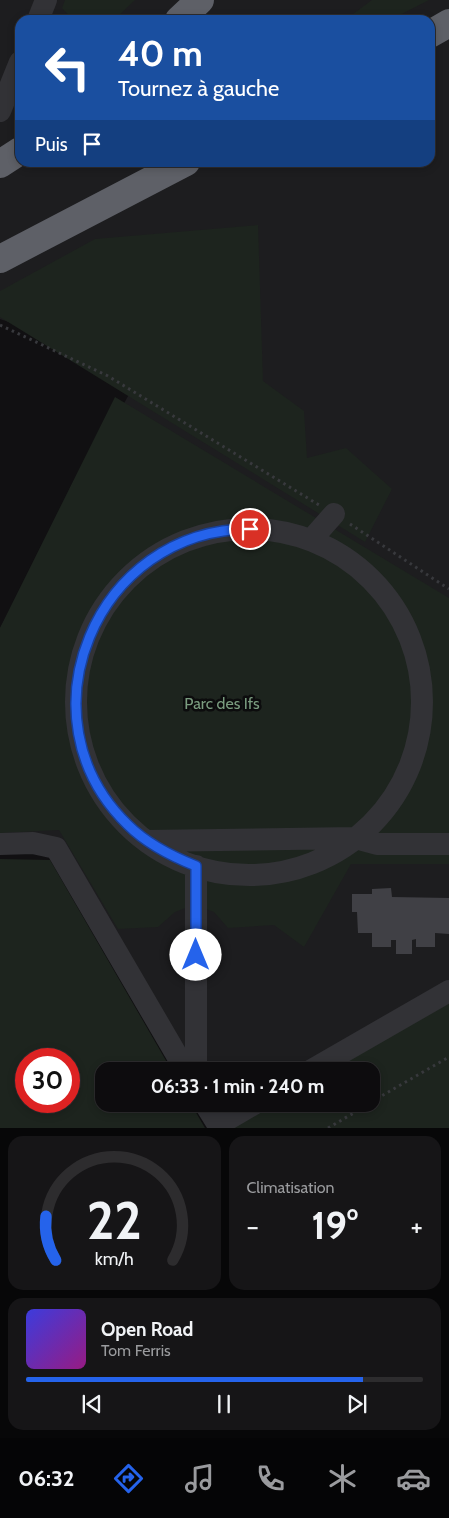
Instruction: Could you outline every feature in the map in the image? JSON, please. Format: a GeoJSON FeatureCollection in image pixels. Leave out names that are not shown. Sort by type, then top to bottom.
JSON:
{"type":"FeatureCollection","features":[{"type":"Feature","properties":{"kind":"highway"},"geometry":{"type":"LineString","coordinates":[[184,15],[200,0]]}},
{"type":"Feature","properties":{"kind":"highway"},"geometry":{"type":"LineString","coordinates":[[435,31],[449,23]]}},
{"type":"Feature","properties":{"kind":"highway"},"geometry":{"type":"LineString","coordinates":[[0,164],[15,154]]}},
{"type":"Feature","properties":{"kind":"highway"},"geometry":{"type":"LineString","coordinates":[[0,259],[176,167]]}},
{"type":"Feature","properties":{"kind":"street"},"geometry":{"type":"LineString","coordinates":[[40,15],[46,0]]}},
{"type":"Feature","properties":{"kind":"street"},"geometry":{"type":"LineString","coordinates":[[0,111],[15,74]]}},
{"type":"Feature","properties":{"kind":"street"},"geometry":{"type":"LineString","coordinates":[[311,540],[334,514]]}},
{"type":"Feature","properties":{"kind":"street"},"geometry":{"type":"LineString","coordinates":[[238,529],[287,533],[311,540],[338,553],[357,566],[384,593],[401,618],[413,646],[420,675],[422,706],[419,736],[410,765],[396,793],[378,817],[355,838],[332,853],[306,865],[279,872],[223,873],[196,866],[170,856],[146,841],[127,825],[97,785],[87,763],[80,739],[76,690],[80,665],[97,619],[127,579],[167,550],[189,540],[213,532],[238,529]]}},
{"type":"Feature","properties":{"kind":"street"},"geometry":{"type":"LineString","coordinates":[[146,841],[355,838],[377,844],[449,844]]}},
{"type":"Feature","properties":{"kind":"street"},"geometry":{"type":"LineString","coordinates":[[0,844],[32,843],[56,848],[181,1062]]}},
{"type":"Feature","properties":{"kind":"street"},"geometry":{"type":"LineString","coordinates":[[196,866],[196,1062]]}},
{"type":"Feature","properties":{"kind":"street"},"geometry":{"type":"LineString","coordinates":[[326,1062],[449,991]]}},
{"type":"Feature","properties":{"kind":"street"},"geometry":{"type":"LineString","coordinates":[[210,1112],[219,1126],[241,1112]]}},
{"type":"Feature","properties":{"kind":"path"},"geometry":{"type":"LineString","coordinates":[[0,325],[108,376],[334,514],[449,589]]}},
{"type":"Feature","properties":{"kind":"path"},"geometry":{"type":"LineString","coordinates":[[380,1097],[449,1057]]}},
{"type":"Feature","properties":{"kind":"path"},"geometry":{"type":"LineString","coordinates":[[328,1128],[355,1112]]}},
{"type":"Feature","properties":{"kind":"shaded area"},"geometry":{"type":"Polygon","coordinates":[[[0,0],[449,0],[449,983],[318,1062],[185,1062],[58,846],[0,834],[0,628],[143,369],[0,319],[0,0]]]}},
{"type":"Feature","properties":{"kind":"green space"},"geometry":{"type":"Polygon","coordinates":[[[65,0],[135,0],[119,15],[68,15],[62,8],[65,0]]]}},
{"type":"Feature","properties":{"kind":"green space"},"geometry":{"type":"Polygon","coordinates":[[[372,0],[429,0],[400,15],[352,15],[372,0]]]}},
{"type":"Feature","properties":{"kind":"green space"},"geometry":{"type":"Polygon","coordinates":[[[258,225],[263,381],[304,411],[307,458],[346,448],[392,489],[365,542],[0,317],[0,291],[95,239],[258,225]]]}},
{"type":"Feature","properties":{"kind":"green space","name":"Parc des Ifs"},"geometry":{"type":"Polygon","coordinates":[[[115,397],[449,598],[449,864],[351,864],[304,947],[274,925],[228,928],[214,912],[203,908],[188,907],[175,912],[158,927],[118,929],[59,830],[0,833],[0,628],[115,397]]]}},
{"type":"Feature","properties":{"kind":"green space"},"geometry":{"type":"Polygon","coordinates":[[[0,859],[50,860],[167,1062],[95,1062],[95,1112],[196,1112],[205,1128],[0,1128],[0,859]]]}},
{"type":"Feature","properties":{"kind":"green space"},"geometry":{"type":"Polygon","coordinates":[[[449,1003],[449,1128],[231,1128],[260,1112],[380,1112],[380,1062],[346,1062],[449,1003]]]}},
{"type":"Feature","properties":{"kind":"building"},"geometry":{"type":"Polygon","coordinates":[[[391,888],[392,897],[449,898],[449,934],[435,933],[435,947],[416,947],[416,939],[412,940],[412,954],[396,954],[396,940],[391,940],[391,947],[372,947],[372,933],[358,933],[357,912],[352,912],[352,894],[372,894],[372,889],[391,888]]]}},
{"type":"Feature","properties":{"kind":"route"},"geometry":{"type":"LineString","coordinates":[[196,955],[196,866],[170,856],[146,841],[127,825],[111,806],[97,785],[87,763],[80,739],[76,690],[80,665],[97,619],[127,579],[156,556],[189,540],[213,532],[250,529]]}}]}
